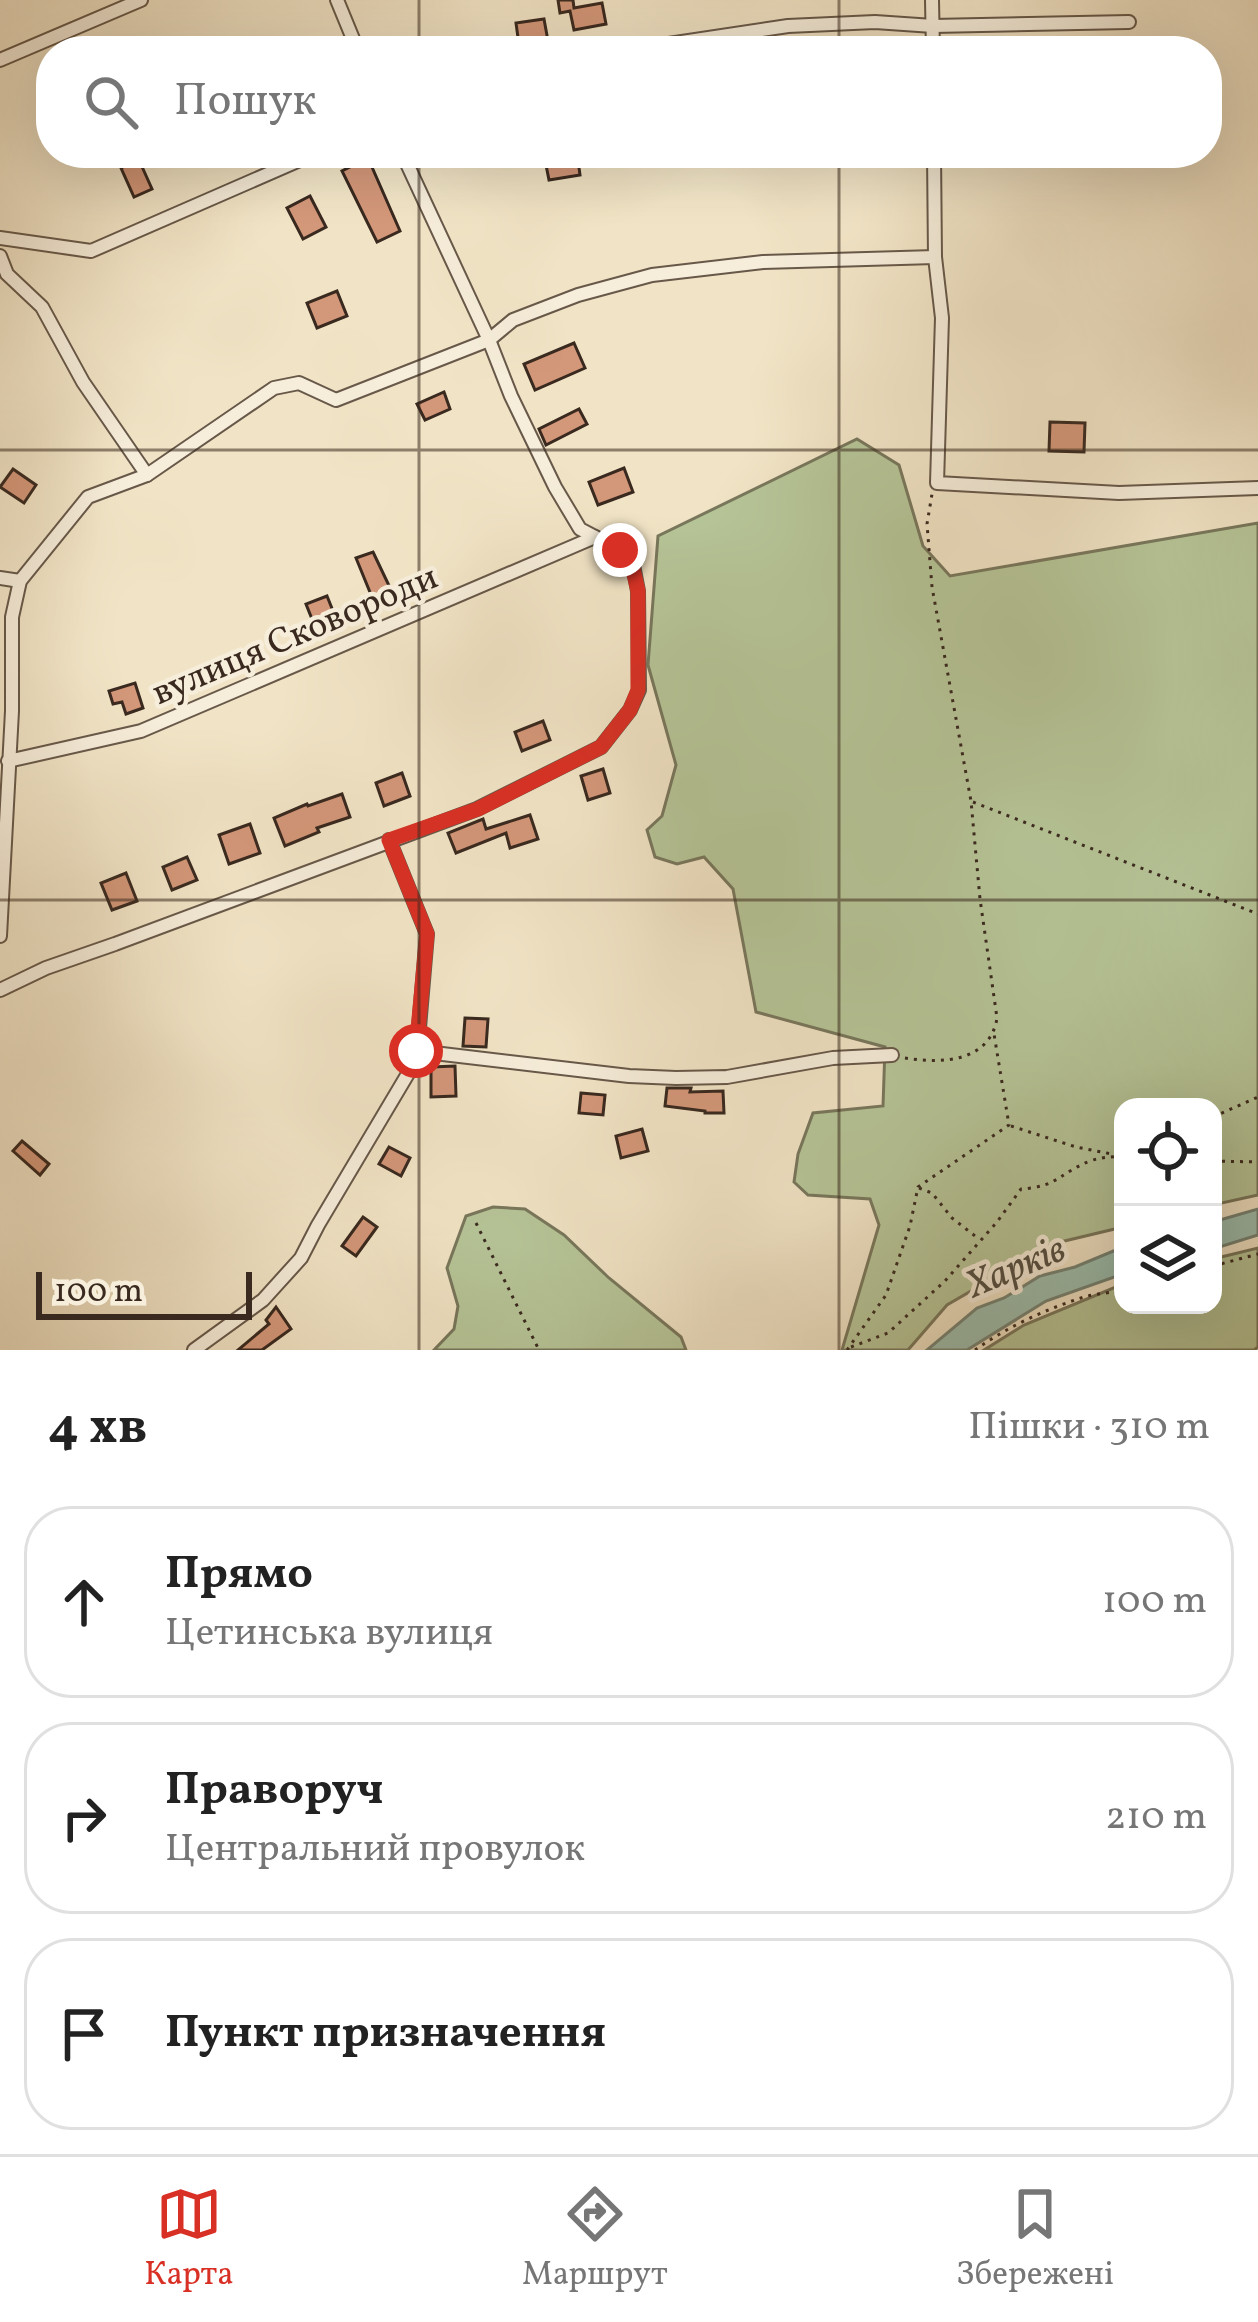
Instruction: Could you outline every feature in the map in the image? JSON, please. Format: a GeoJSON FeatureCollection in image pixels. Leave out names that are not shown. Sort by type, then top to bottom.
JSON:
{"type":"FeatureCollection","features":[{"type":"Feature","properties":{"kind":"street"},"geometry":{"type":"LineString","coordinates":[[56,36],[141,0]]}},
{"type":"Feature","properties":{"kind":"street"},"geometry":{"type":"LineString","coordinates":[[337,0],[352,36]]}},
{"type":"Feature","properties":{"kind":"street"},"geometry":{"type":"LineString","coordinates":[[932,0],[933,36]]}},
{"type":"Feature","properties":{"kind":"street"},"geometry":{"type":"LineString","coordinates":[[722,36],[788,26],[875,22],[933,26],[1129,22]]}},
{"type":"Feature","properties":{"kind":"street"},"geometry":{"type":"LineString","coordinates":[[0,60],[36,45]]}},
{"type":"Feature","properties":{"kind":"street"},"geometry":{"type":"LineString","coordinates":[[0,238],[92,251],[282,168]]}},
{"type":"Feature","properties":{"kind":"street"},"geometry":{"type":"LineString","coordinates":[[0,990],[79,955],[478,809],[601,747],[630,710],[638,690],[638,591],[632,565],[620,550],[580,529],[554,487],[409,168]]}},
{"type":"Feature","properties":{"kind":"street"},"geometry":{"type":"LineString","coordinates":[[934,168],[934,257],[942,318],[937,483],[1119,493],[1258,488]]}},
{"type":"Feature","properties":{"kind":"street"},"geometry":{"type":"LineString","coordinates":[[0,256],[7,274],[42,307],[83,382],[147,475]]}},
{"type":"Feature","properties":{"kind":"street"},"geometry":{"type":"LineString","coordinates":[[0,932],[12,617],[20,581],[88,497],[147,475],[274,388],[299,383],[336,400],[489,340],[513,320],[578,295],[652,275],[763,262],[934,257]]}},
{"type":"Feature","properties":{"kind":"street","name":"вулиця Сковороди"},"geometry":{"type":"LineString","coordinates":[[8,761],[141,731],[596,537]]}},
{"type":"Feature","properties":{"kind":"street"},"geometry":{"type":"LineString","coordinates":[[0,578],[20,581]]}},
{"type":"Feature","properties":{"kind":"street"},"geometry":{"type":"LineString","coordinates":[[194,1350],[263,1300],[301,1258],[409,1072],[416,1051],[427,934],[389,840]]}},
{"type":"Feature","properties":{"kind":"street"},"geometry":{"type":"LineString","coordinates":[[416,1051],[676,1078],[727,1077],[833,1058],[892,1054]]}},
{"type":"Feature","properties":{"kind":"path"},"geometry":{"type":"LineString","coordinates":[[937,483],[929,498],[927,524],[932,587],[971,802],[997,1018],[994,1033],[1009,1125]]}},
{"type":"Feature","properties":{"kind":"path"},"geometry":{"type":"LineString","coordinates":[[971,802],[1258,914]]}},
{"type":"Feature","properties":{"kind":"path"},"geometry":{"type":"LineString","coordinates":[[892,1054],[912,1060],[944,1060],[973,1053],[994,1033]]}},
{"type":"Feature","properties":{"kind":"path"},"geometry":{"type":"LineString","coordinates":[[1222,1113],[1258,1097]]}},
{"type":"Feature","properties":{"kind":"path"},"geometry":{"type":"LineString","coordinates":[[1009,1125],[1076,1147],[1114,1154]]}},
{"type":"Feature","properties":{"kind":"path"},"geometry":{"type":"LineString","coordinates":[[848,1349],[886,1295],[918,1187],[1009,1125]]}},
{"type":"Feature","properties":{"kind":"path"},"geometry":{"type":"LineString","coordinates":[[848,1349],[888,1333],[945,1281],[1021,1189],[1046,1188],[1073,1169],[1114,1156]]}},
{"type":"Feature","properties":{"kind":"path"},"geometry":{"type":"LineString","coordinates":[[1222,1161],[1258,1162]]}},
{"type":"Feature","properties":{"kind":"path"},"geometry":{"type":"LineString","coordinates":[[918,1187],[932,1193],[952,1218],[981,1240]]}},
{"type":"Feature","properties":{"kind":"path"},"geometry":{"type":"LineString","coordinates":[[476,1222],[538,1350]]}},
{"type":"Feature","properties":{"kind":"path"},"geometry":{"type":"LineString","coordinates":[[1222,1264],[1258,1254]]}},
{"type":"Feature","properties":{"kind":"path"},"geometry":{"type":"LineString","coordinates":[[975,1350],[1056,1307],[1091,1294],[1114,1292]]}},
{"type":"Feature","properties":{"kind":"shaded area"},"geometry":{"type":"Polygon","coordinates":[[[857,439],[899,465],[923,546],[950,576],[1258,523],[1258,1195],[1222,1203],[1222,1098],[1114,1098],[1114,1229],[1052,1244],[947,1305],[908,1350],[842,1350],[879,1225],[870,1199],[808,1195],[794,1182],[813,1113],[883,1106],[885,1047],[756,1012],[733,889],[704,857],[677,864],[655,857],[647,830],[662,816],[676,765],[648,665],[658,536],[857,439]]]}},
{"type":"Feature","properties":{"kind":"shaded area"},"geometry":{"type":"Polygon","coordinates":[[[493,1207],[525,1209],[564,1235],[681,1337],[686,1350],[434,1350],[454,1329],[458,1306],[447,1268],[466,1216],[493,1207]]]}},
{"type":"Feature","properties":{"kind":"shaded area"},"geometry":{"type":"Polygon","coordinates":[[[1258,1209],[1258,1235],[1222,1246],[1222,1219],[1258,1209]]]}},
{"type":"Feature","properties":{"kind":"shaded area"},"geometry":{"type":"Polygon","coordinates":[[[1258,1248],[1258,1347],[1254,1350],[984,1350],[1024,1325],[1114,1288],[1114,1314],[1222,1314],[1222,1257],[1258,1248]]]}},
{"type":"Feature","properties":{"kind":"shaded area"},"geometry":{"type":"Polygon","coordinates":[[[1114,1251],[1114,1277],[1046,1301],[967,1350],[927,1350],[977,1308],[1040,1276],[1114,1251]]]}},
{"type":"Feature","properties":{"kind":"building"},"geometry":{"type":"Polygon","coordinates":[[[558,0],[573,0],[574,8],[602,3],[606,24],[574,30],[570,11],[560,13],[558,0]]]}},
{"type":"Feature","properties":{"kind":"building"},"geometry":{"type":"Polygon","coordinates":[[[544,19],[547,36],[518,36],[516,23],[544,19]]]}},
{"type":"Feature","properties":{"kind":"building"},"geometry":{"type":"Polygon","coordinates":[[[121,168],[143,168],[152,189],[134,197],[121,168]]]}},
{"type":"Feature","properties":{"kind":"building"},"geometry":{"type":"Polygon","coordinates":[[[372,168],[400,231],[377,242],[342,171],[372,168]]]}},
{"type":"Feature","properties":{"kind":"building"},"geometry":{"type":"Polygon","coordinates":[[[547,168],[579,168],[580,175],[549,180],[547,168]]]}},
{"type":"Feature","properties":{"kind":"building"},"geometry":{"type":"Polygon","coordinates":[[[310,196],[326,227],[303,239],[287,208],[310,196]]]}},
{"type":"Feature","properties":{"kind":"building"},"geometry":{"type":"Polygon","coordinates":[[[337,291],[347,316],[317,328],[307,303],[337,291]]]}},
{"type":"Feature","properties":{"kind":"building"},"geometry":{"type":"Polygon","coordinates":[[[574,343],[585,368],[535,390],[524,364],[574,343]]]}},
{"type":"Feature","properties":{"kind":"building"},"geometry":{"type":"Polygon","coordinates":[[[444,392],[450,409],[425,420],[417,404],[444,392]]]}},
{"type":"Feature","properties":{"kind":"building"},"geometry":{"type":"Polygon","coordinates":[[[579,409],[587,424],[546,445],[539,429],[579,409]]]}},
{"type":"Feature","properties":{"kind":"building"},"geometry":{"type":"Polygon","coordinates":[[[1050,422],[1085,423],[1084,452],[1049,451],[1050,422]]]}},
{"type":"Feature","properties":{"kind":"building"},"geometry":{"type":"Polygon","coordinates":[[[624,468],[633,492],[598,505],[589,482],[624,468]]]}},
{"type":"Feature","properties":{"kind":"building"},"geometry":{"type":"Polygon","coordinates":[[[13,469],[36,485],[24,503],[0,487],[13,469]]]}},
{"type":"Feature","properties":{"kind":"building"},"geometry":{"type":"Polygon","coordinates":[[[373,552],[393,594],[374,602],[356,558],[373,552]]]}},
{"type":"Feature","properties":{"kind":"building"},"geometry":{"type":"Polygon","coordinates":[[[327,596],[337,621],[316,629],[306,604],[327,596]]]}},
{"type":"Feature","properties":{"kind":"building"},"geometry":{"type":"Polygon","coordinates":[[[135,683],[143,708],[126,714],[122,702],[113,704],[109,691],[135,683]]]}},
{"type":"Feature","properties":{"kind":"building"},"geometry":{"type":"Polygon","coordinates":[[[543,721],[550,740],[522,751],[515,732],[543,721]]]}},
{"type":"Feature","properties":{"kind":"building"},"geometry":{"type":"Polygon","coordinates":[[[603,769],[610,793],[588,800],[581,776],[603,769]]]}},
{"type":"Feature","properties":{"kind":"building"},"geometry":{"type":"Polygon","coordinates":[[[402,773],[410,796],[384,806],[376,783],[402,773]]]}},
{"type":"Feature","properties":{"kind":"building"},"geometry":{"type":"Polygon","coordinates":[[[342,794],[350,817],[285,846],[274,818],[342,794]]]}},
{"type":"Feature","properties":{"kind":"building"},"geometry":{"type":"Polygon","coordinates":[[[530,815],[538,839],[510,848],[506,833],[456,853],[448,833],[483,819],[486,829],[530,815]]]}},
{"type":"Feature","properties":{"kind":"building"},"geometry":{"type":"Polygon","coordinates":[[[250,824],[260,853],[229,864],[219,835],[250,824]]]}},
{"type":"Feature","properties":{"kind":"building"},"geometry":{"type":"Polygon","coordinates":[[[187,857],[197,880],[172,890],[163,867],[187,857]]]}},
{"type":"Feature","properties":{"kind":"building"},"geometry":{"type":"Polygon","coordinates":[[[126,873],[137,901],[112,910],[101,883],[126,873]]]}},
{"type":"Feature","properties":{"kind":"building"},"geometry":{"type":"Polygon","coordinates":[[[465,1018],[488,1019],[486,1047],[463,1046],[465,1018]]]}},
{"type":"Feature","properties":{"kind":"building"},"geometry":{"type":"Polygon","coordinates":[[[455,1066],[456,1096],[431,1097],[431,1067],[455,1066]]]}},
{"type":"Feature","properties":{"kind":"building"},"geometry":{"type":"Polygon","coordinates":[[[667,1088],[723,1091],[724,1113],[665,1106],[667,1088]]]}},
{"type":"Feature","properties":{"kind":"building"},"geometry":{"type":"Polygon","coordinates":[[[581,1093],[605,1095],[603,1115],[579,1113],[581,1093]]]}},
{"type":"Feature","properties":{"kind":"building"},"geometry":{"type":"Polygon","coordinates":[[[642,1129],[648,1151],[621,1158],[616,1136],[642,1129]]]}},
{"type":"Feature","properties":{"kind":"building"},"geometry":{"type":"Polygon","coordinates":[[[22,1141],[49,1164],[40,1175],[13,1151],[22,1141]]]}},
{"type":"Feature","properties":{"kind":"building"},"geometry":{"type":"Polygon","coordinates":[[[389,1147],[410,1158],[401,1176],[379,1164],[389,1147]]]}},
{"type":"Feature","properties":{"kind":"building"},"geometry":{"type":"Polygon","coordinates":[[[363,1217],[377,1227],[356,1256],[342,1246],[363,1217]]]}},
{"type":"Feature","properties":{"kind":"building"},"geometry":{"type":"Polygon","coordinates":[[[276,1307],[291,1329],[262,1350],[238,1350],[269,1324],[266,1320],[276,1307]]]}},
{"type":"Feature","properties":{"kind":"route"},"geometry":{"type":"LineString","coordinates":[[416,1051],[427,934],[389,840],[478,809],[601,747],[630,710],[638,690],[638,591],[632,565],[620,550]]}},
{"type":"Feature","properties":{"kind":"water label","name":"Харків"},"geometry":{"type":"Point","coordinates":[1015,1265]}}]}
